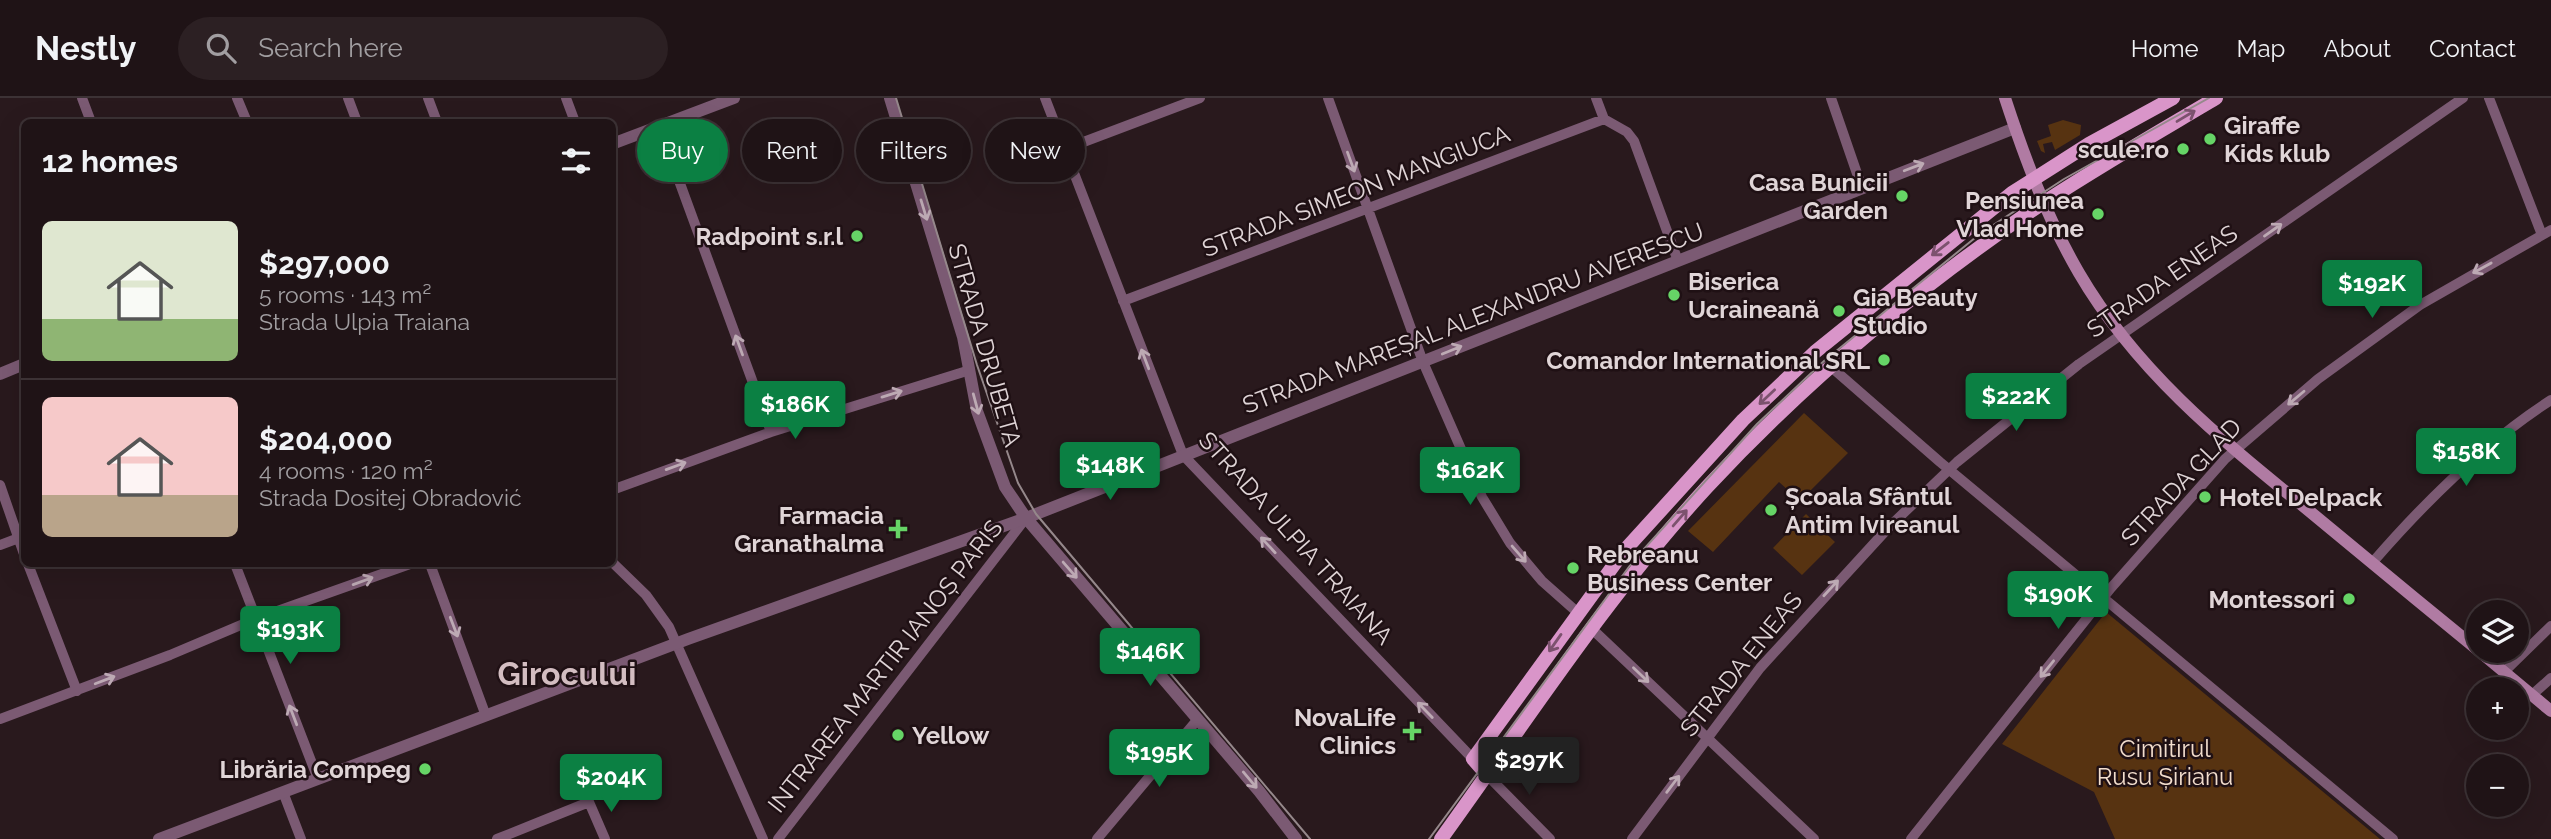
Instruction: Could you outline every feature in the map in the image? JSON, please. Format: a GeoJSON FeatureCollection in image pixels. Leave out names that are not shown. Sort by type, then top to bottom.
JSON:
{"type":"FeatureCollection","features":[{"type":"Feature","properties":{"kind":"main road"},"geometry":{"type":"LineString","coordinates":[[2005,98],[2044,203],[2080,274],[2122,334],[2175,396],[2234,450],[2466,640]]}},
{"type":"Feature","properties":{"kind":"main road"},"geometry":{"type":"LineString","coordinates":[[1473,759],[1577,612],[1624,551],[1743,419],[1815,352],[2033,178],[2173,98]]}},
{"type":"Feature","properties":{"kind":"main road"},"geometry":{"type":"LineString","coordinates":[[1441,839],[1591,628],[1640,565],[1706,489],[1830,366],[1929,285],[2044,203],[2216,98]]}},
{"type":"Feature","properties":{"kind":"main road"},"geometry":{"type":"LineString","coordinates":[[2493,663],[2551,711]]}},
{"type":"Feature","properties":{"kind":"main road","name":"STRADA ULPIA TRAIANA"},"geometry":{"type":"LineString","coordinates":[[1473,759],[1487,775]]}},
{"type":"Feature","properties":{"kind":"street"},"geometry":{"type":"LineString","coordinates":[[82,98],[90,119]]}},
{"type":"Feature","properties":{"kind":"street"},"geometry":{"type":"LineString","coordinates":[[237,98],[246,119]]}},
{"type":"Feature","properties":{"kind":"street"},"geometry":{"type":"LineString","coordinates":[[348,98],[356,119]]}},
{"type":"Feature","properties":{"kind":"street"},"geometry":{"type":"LineString","coordinates":[[428,98],[436,119]]}},
{"type":"Feature","properties":{"kind":"street"},"geometry":{"type":"LineString","coordinates":[[566,98],[574,119]]}},
{"type":"Feature","properties":{"kind":"street"},"geometry":{"type":"LineString","coordinates":[[674,119],[712,102],[734,98]]}},
{"type":"Feature","properties":{"kind":"street","name":"STRADA DRUBETA"},"geometry":{"type":"LineString","coordinates":[[890,98],[963,337],[977,411],[1005,486],[1026,518],[1198,719],[1296,839]]}},
{"type":"Feature","properties":{"kind":"street","name":"STRADA ULPIA TRAIANA"},"geometry":{"type":"LineString","coordinates":[[1045,98],[1053,119]]}},
{"type":"Feature","properties":{"kind":"street"},"geometry":{"type":"LineString","coordinates":[[1085,141],[1200,98]]}},
{"type":"Feature","properties":{"kind":"street"},"geometry":{"type":"LineString","coordinates":[[1328,98],[1423,362],[1454,440],[1482,497],[1510,543],[1542,581],[1577,612]]}},
{"type":"Feature","properties":{"kind":"street"},"geometry":{"type":"LineString","coordinates":[[1596,98],[1604,119],[1627,132],[1634,141],[1678,261]]}},
{"type":"Feature","properties":{"kind":"street"},"geometry":{"type":"LineString","coordinates":[[1831,98],[1862,188]]}},
{"type":"Feature","properties":{"kind":"street","name":"STRADA ENEAS"},"geometry":{"type":"LineString","coordinates":[[1632,839],[1760,668],[1819,600],[1949,469],[2029,402],[2122,334],[2463,98]]}},
{"type":"Feature","properties":{"kind":"street"},"geometry":{"type":"LineString","coordinates":[[2489,98],[2546,232]]}},
{"type":"Feature","properties":{"kind":"street","name":"STRADA SIMEON MANGIUCA"},"geometry":{"type":"LineString","coordinates":[[1123,301],[1368,211],[1604,119]]}},
{"type":"Feature","properties":{"kind":"street","name":"STRADA MAREȘAL ALEXANDRU AVERESCU"},"geometry":{"type":"LineString","coordinates":[[159,839],[676,644],[1026,518],[2015,128]]}},
{"type":"Feature","properties":{"kind":"street"},"geometry":{"type":"LineString","coordinates":[[616,142],[637,134]]}},
{"type":"Feature","properties":{"kind":"street"},"geometry":{"type":"LineString","coordinates":[[679,182],[771,432]]}},
{"type":"Feature","properties":{"kind":"street","name":"STRADA ULPIA TRAIANA"},"geometry":{"type":"LineString","coordinates":[[1078,182],[1183,455],[1473,759]]}},
{"type":"Feature","properties":{"kind":"street","name":"STRADA GLAD"},"geometry":{"type":"LineString","coordinates":[[1911,839],[2104,597],[2234,450],[2318,379],[2420,304],[2546,232]]}},
{"type":"Feature","properties":{"kind":"street"},"geometry":{"type":"LineString","coordinates":[[0,374],[21,365]]}},
{"type":"Feature","properties":{"kind":"street"},"geometry":{"type":"LineString","coordinates":[[1830,366],[1949,469],[2393,839]]}},
{"type":"Feature","properties":{"kind":"street"},"geometry":{"type":"LineString","coordinates":[[616,489],[771,432],[970,370]]}},
{"type":"Feature","properties":{"kind":"street"},"geometry":{"type":"LineString","coordinates":[[2372,563],[2438,493],[2524,417],[2551,400]]}},
{"type":"Feature","properties":{"kind":"street"},"geometry":{"type":"LineString","coordinates":[[0,485],[21,537],[0,545]]}},
{"type":"Feature","properties":{"kind":"street","name":"INTRAREA MARTIR IANOȘ PARIS"},"geometry":{"type":"LineString","coordinates":[[778,839],[1026,518]]}},
{"type":"Feature","properties":{"kind":"street"},"geometry":{"type":"LineString","coordinates":[[616,566],[659,610],[764,839]]}},
{"type":"Feature","properties":{"kind":"street"},"geometry":{"type":"LineString","coordinates":[[29,567],[77,691]]}},
{"type":"Feature","properties":{"kind":"street"},"geometry":{"type":"LineString","coordinates":[[236,567],[318,779]]}},
{"type":"Feature","properties":{"kind":"street"},"geometry":{"type":"LineString","coordinates":[[0,719],[255,619],[402,567]]}},
{"type":"Feature","properties":{"kind":"street"},"geometry":{"type":"LineString","coordinates":[[431,567],[486,716]]}},
{"type":"Feature","properties":{"kind":"street"},"geometry":{"type":"LineString","coordinates":[[2504,672],[2551,626]]}},
{"type":"Feature","properties":{"kind":"street"},"geometry":{"type":"LineString","coordinates":[[1591,628],[1814,839]]}},
{"type":"Feature","properties":{"kind":"street"},"geometry":{"type":"LineString","coordinates":[[2532,695],[2551,678]]}},
{"type":"Feature","properties":{"kind":"street"},"geometry":{"type":"LineString","coordinates":[[1097,839],[1198,719]]}},
{"type":"Feature","properties":{"kind":"street","name":"STRADA ULPIA TRAIANA"},"geometry":{"type":"LineString","coordinates":[[1487,775],[1550,839]]}},
{"type":"Feature","properties":{"kind":"street"},"geometry":{"type":"LineString","coordinates":[[283,792],[301,839]]}},
{"type":"Feature","properties":{"kind":"street"},"geometry":{"type":"LineString","coordinates":[[496,839],[589,802],[605,839]]}},
{"type":"Feature","properties":{"kind":"green space"},"geometry":{"type":"Polygon","coordinates":[[[2063,120],[2081,125],[2080,135],[2055,150],[2052,142],[2043,144],[2045,153],[2041,151],[2037,141],[2051,136],[2048,125],[2063,120]]]}},
{"type":"Feature","properties":{"kind":"green space"},"geometry":{"type":"Polygon","coordinates":[[[1804,413],[1848,453],[1800,501],[1779,482],[1713,552],[1688,531],[1804,413]]]}},
{"type":"Feature","properties":{"kind":"green space"},"geometry":{"type":"Polygon","coordinates":[[[1806,514],[1835,542],[1802,575],[1773,548],[1806,514]]]}},
{"type":"Feature","properties":{"kind":"green space","name":"Cimitirul Rusu Șirianu"},"geometry":{"type":"Polygon","coordinates":[[[2106,612],[2380,839],[2115,839],[2094,792],[2002,744],[2106,612]]]}},
{"type":"Feature","properties":{"kind":"tram line"},"geometry":{"type":"LineString","coordinates":[[896,98],[977,365],[1018,483],[1036,514],[1310,839]]}},
{"type":"Feature","properties":{"kind":"tram line"},"geometry":{"type":"LineString","coordinates":[[1429,839],[1634,560],[1757,424],[1824,361],[1981,233],[2064,179],[2209,98]]}},
{"type":"Feature","properties":{"kind":"place","name":"Giraffe Kids klub"},"geometry":{"type":"Point","coordinates":[2210,139]}},
{"type":"Feature","properties":{"kind":"place","name":"scule.ro"},"geometry":{"type":"Point","coordinates":[2183,149]}},
{"type":"Feature","properties":{"kind":"place","name":"Casa Bunicii Garden"},"geometry":{"type":"Point","coordinates":[1902,196]}},
{"type":"Feature","properties":{"kind":"place","name":"Pensiunea Vlad Home"},"geometry":{"type":"Point","coordinates":[2098,214]}},
{"type":"Feature","properties":{"kind":"place","name":"Radpoint s.r.l"},"geometry":{"type":"Point","coordinates":[857,236]}},
{"type":"Feature","properties":{"kind":"place","name":"Biserica Ucraineană"},"geometry":{"type":"Point","coordinates":[1674,295]}},
{"type":"Feature","properties":{"kind":"place","name":"Gia Beauty Studio"},"geometry":{"type":"Point","coordinates":[1839,311]}},
{"type":"Feature","properties":{"kind":"place","name":"Comandor International SRL"},"geometry":{"type":"Point","coordinates":[1884,360]}},
{"type":"Feature","properties":{"kind":"place","name":"Hotel Delpack"},"geometry":{"type":"Point","coordinates":[2205,497]}},
{"type":"Feature","properties":{"kind":"place","name":"Școala Sfântul Antim Ivireanul"},"geometry":{"type":"Point","coordinates":[1771,510]}},
{"type":"Feature","properties":{"kind":"place","name":"Farmacia Granathalma"},"geometry":{"type":"Point","coordinates":[898,529]}},
{"type":"Feature","properties":{"kind":"place","name":"Rebreanu Business Center"},"geometry":{"type":"Point","coordinates":[1573,568]}},
{"type":"Feature","properties":{"kind":"place","name":"Montessori"},"geometry":{"type":"Point","coordinates":[2349,599]}},
{"type":"Feature","properties":{"kind":"place","name":"NovaLife Clinics"},"geometry":{"type":"Point","coordinates":[1412,731]}},
{"type":"Feature","properties":{"kind":"place","name":"Yellow"},"geometry":{"type":"Point","coordinates":[898,735]}},
{"type":"Feature","properties":{"kind":"place","name":"Librăria Compeg"},"geometry":{"type":"Point","coordinates":[425,769]}},
{"type":"Feature","properties":{"kind":"district","name":"Girocului"},"geometry":{"type":"Point","coordinates":[567,673]}}]}
